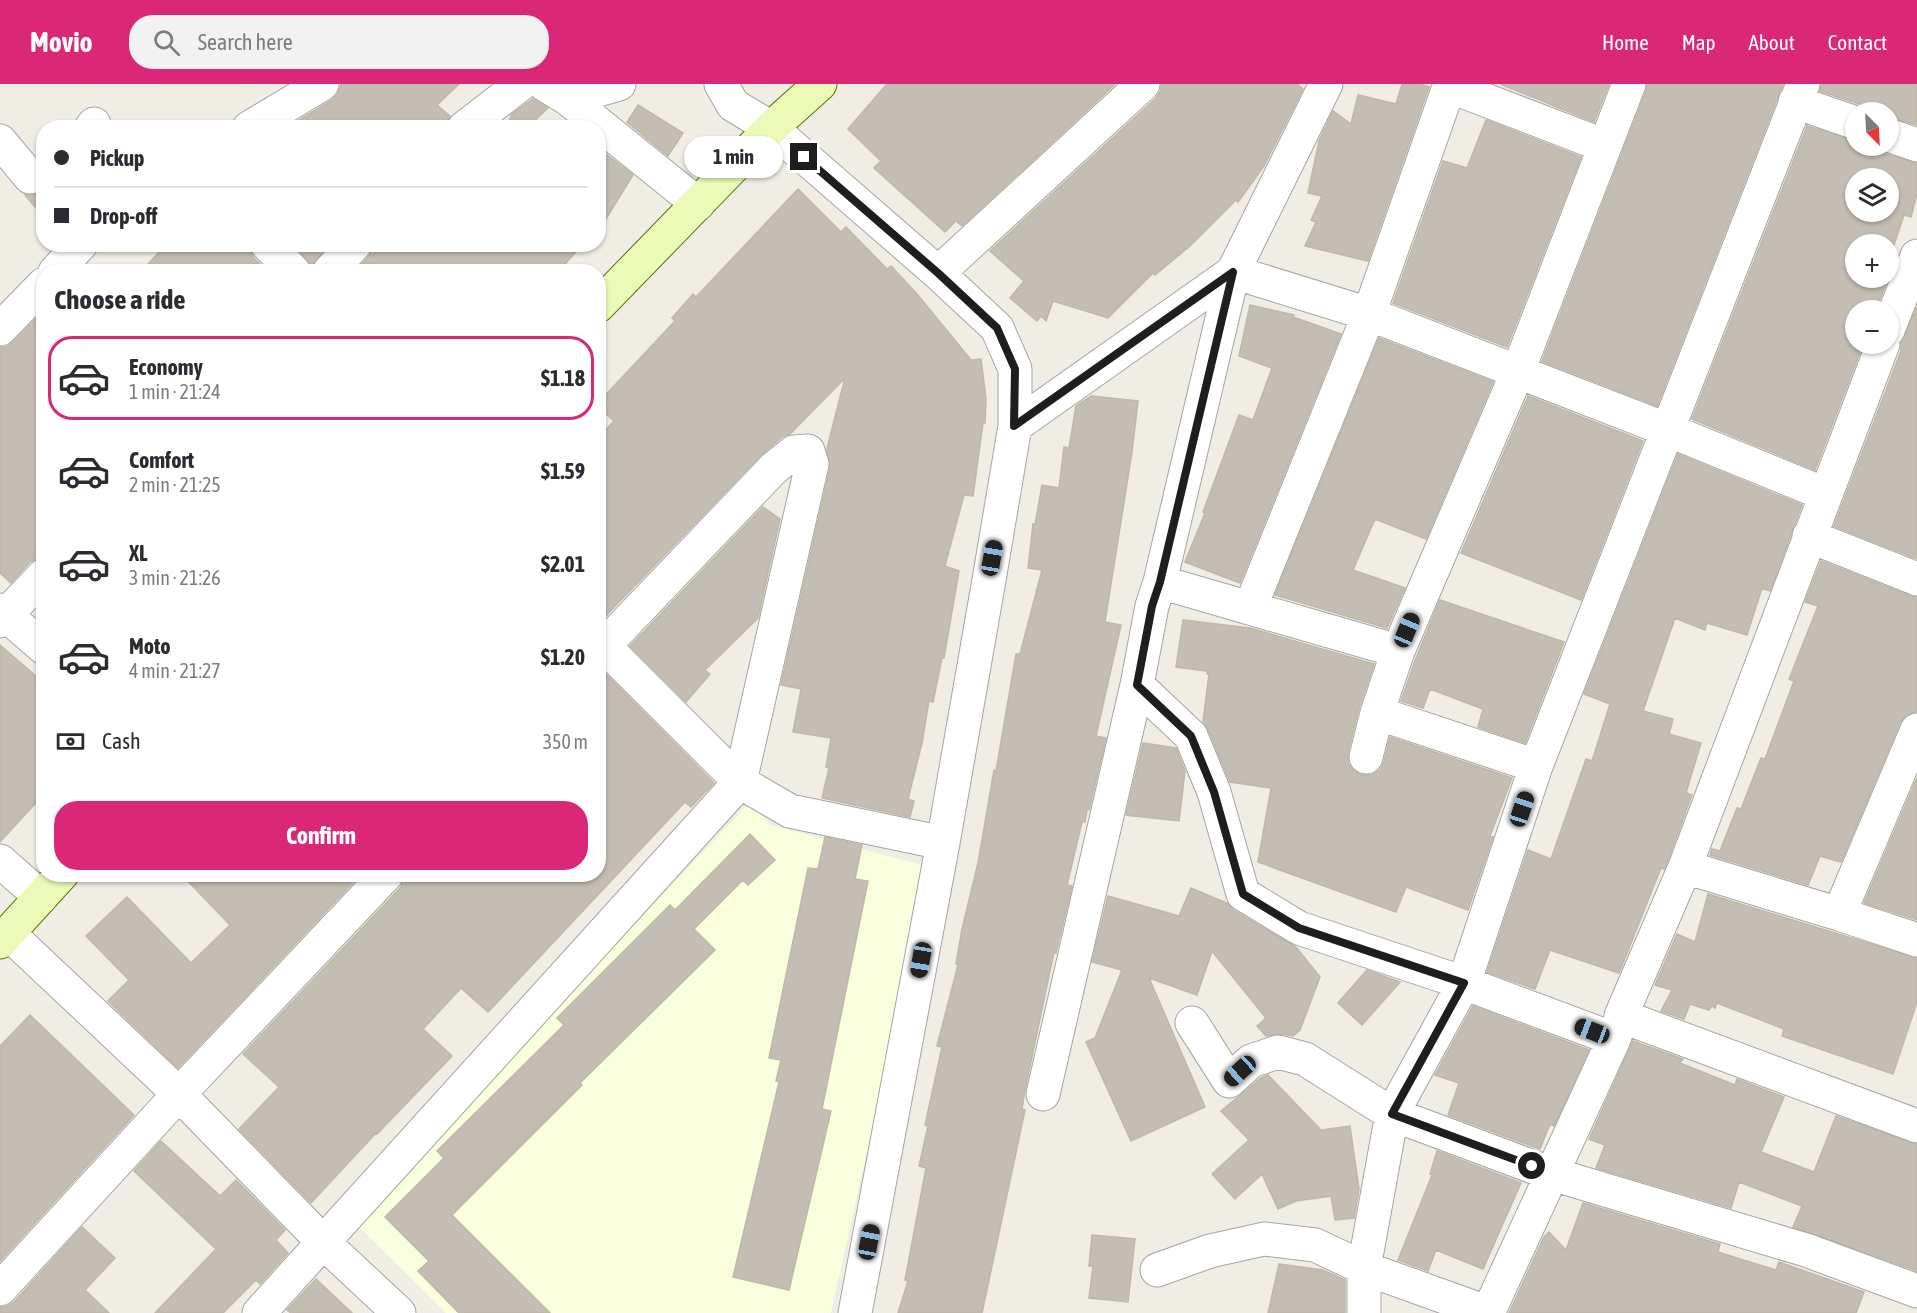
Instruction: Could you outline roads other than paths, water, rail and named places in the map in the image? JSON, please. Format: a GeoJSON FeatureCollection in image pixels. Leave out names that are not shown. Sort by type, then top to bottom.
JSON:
{"type":"FeatureCollection","features":[{"type":"Feature","properties":{"kind":"main road"},"geometry":{"type":"LineString","coordinates":[[606,298],[771,128],[820,84]]}},
{"type":"Feature","properties":{"kind":"main road"},"geometry":{"type":"LineString","coordinates":[[4,937],[51,886]]}},
{"type":"Feature","properties":{"kind":"street"},"geometry":{"type":"LineString","coordinates":[[262,120],[322,84]]}},
{"type":"Feature","properties":{"kind":"street"},"geometry":{"type":"LineString","coordinates":[[474,120],[521,84]]}},
{"type":"Feature","properties":{"kind":"street"},"geometry":{"type":"LineString","coordinates":[[556,91],[619,84]]}},
{"type":"Feature","properties":{"kind":"street"},"geometry":{"type":"LineString","coordinates":[[721,84],[734,105],[771,128],[938,273],[997,328],[1015,369],[1014,426],[943,843],[855,1313]]}},
{"type":"Feature","properties":{"kind":"street"},"geometry":{"type":"LineString","coordinates":[[938,273],[1143,84]]}},
{"type":"Feature","properties":{"kind":"street"},"geometry":{"type":"LineString","coordinates":[[1043,1094],[1137,685],[1152,606],[1160,582],[1233,272],[1326,84]]}},
{"type":"Feature","properties":{"kind":"street"},"geometry":{"type":"LineString","coordinates":[[1366,757],[1377,713],[1398,651],[1518,371],[1629,84]]}},
{"type":"Feature","properties":{"kind":"street"},"geometry":{"type":"LineString","coordinates":[[1250,608],[1369,314],[1449,85],[1605,146]]}},
{"type":"Feature","properties":{"kind":"street"},"geometry":{"type":"LineString","coordinates":[[556,91],[592,120]]}},
{"type":"Feature","properties":{"kind":"street"},"geometry":{"type":"LineString","coordinates":[[1364,1313],[1364,1268],[1392,1114],[1464,983],[1536,766],[1799,93],[1845,117]]}},
{"type":"Feature","properties":{"kind":"street"},"geometry":{"type":"LineString","coordinates":[[606,131],[698,204]]}},
{"type":"Feature","properties":{"kind":"street"},"geometry":{"type":"LineString","coordinates":[[1899,139],[1917,145]]}},
{"type":"Feature","properties":{"kind":"street"},"geometry":{"type":"LineString","coordinates":[[0,141],[30,177],[36,176]]}},
{"type":"Feature","properties":{"kind":"street"},"geometry":{"type":"LineString","coordinates":[[62,264],[74,252]]}},
{"type":"Feature","properties":{"kind":"street"},"geometry":{"type":"LineString","coordinates":[[275,252],[286,264]]}},
{"type":"Feature","properties":{"kind":"street"},"geometry":{"type":"LineString","coordinates":[[336,264],[348,252]]}},
{"type":"Feature","properties":{"kind":"street"},"geometry":{"type":"LineString","coordinates":[[1899,302],[1917,256]]}},
{"type":"Feature","properties":{"kind":"street"},"geometry":{"type":"LineString","coordinates":[[1014,426],[1233,272]]}},
{"type":"Feature","properties":{"kind":"street"},"geometry":{"type":"LineString","coordinates":[[1233,272],[1369,314],[1668,430],[1825,494]]}},
{"type":"Feature","properties":{"kind":"street"},"geometry":{"type":"LineString","coordinates":[[0,329],[36,292]]}},
{"type":"Feature","properties":{"kind":"street"},"geometry":{"type":"LineString","coordinates":[[1157,1270],[1210,1251],[1264,1239],[1315,1245],[1364,1268],[1489,1313],[1617,1028],[1685,867],[1879,354]]}},
{"type":"Feature","properties":{"kind":"street"},"geometry":{"type":"LineString","coordinates":[[259,1313],[740,782],[812,464],[808,451],[794,452],[774,468],[606,644]]}},
{"type":"Feature","properties":{"kind":"street"},"geometry":{"type":"LineString","coordinates":[[1809,536],[1917,579]]}},
{"type":"Feature","properties":{"kind":"street"},"geometry":{"type":"LineString","coordinates":[[1160,582],[1398,651]]}},
{"type":"Feature","properties":{"kind":"street"},"geometry":{"type":"LineString","coordinates":[[36,583],[2,615],[36,642]]}},
{"type":"Feature","properties":{"kind":"street"},"geometry":{"type":"LineString","coordinates":[[606,654],[740,782],[790,811],[943,843]]}},
{"type":"Feature","properties":{"kind":"street"},"geometry":{"type":"LineString","coordinates":[[1137,685],[1191,736],[1214,792],[1243,894],[1299,928],[1464,983],[1617,1028],[1917,1126]]}},
{"type":"Feature","properties":{"kind":"street"},"geometry":{"type":"LineString","coordinates":[[1377,713],[1536,766]]}},
{"type":"Feature","properties":{"kind":"street"},"geometry":{"type":"LineString","coordinates":[[1839,914],[1907,782],[1917,730]]}},
{"type":"Feature","properties":{"kind":"street"},"geometry":{"type":"LineString","coordinates":[[0,861],[36,879]]}},
{"type":"Feature","properties":{"kind":"street"},"geometry":{"type":"LineString","coordinates":[[1685,867],[1917,940]]}},
{"type":"Feature","properties":{"kind":"street"},"geometry":{"type":"LineString","coordinates":[[0,1289],[179,1094],[379,882]]}},
{"type":"Feature","properties":{"kind":"street"},"geometry":{"type":"LineString","coordinates":[[4,937],[179,1094],[323,1242],[399,1313]]}},
{"type":"Feature","properties":{"kind":"street"},"geometry":{"type":"LineString","coordinates":[[1192,1023],[1229,1081],[1251,1061],[1278,1052],[1305,1059],[1392,1114],[1552,1174],[1806,1250],[1917,1292]]}}]}
